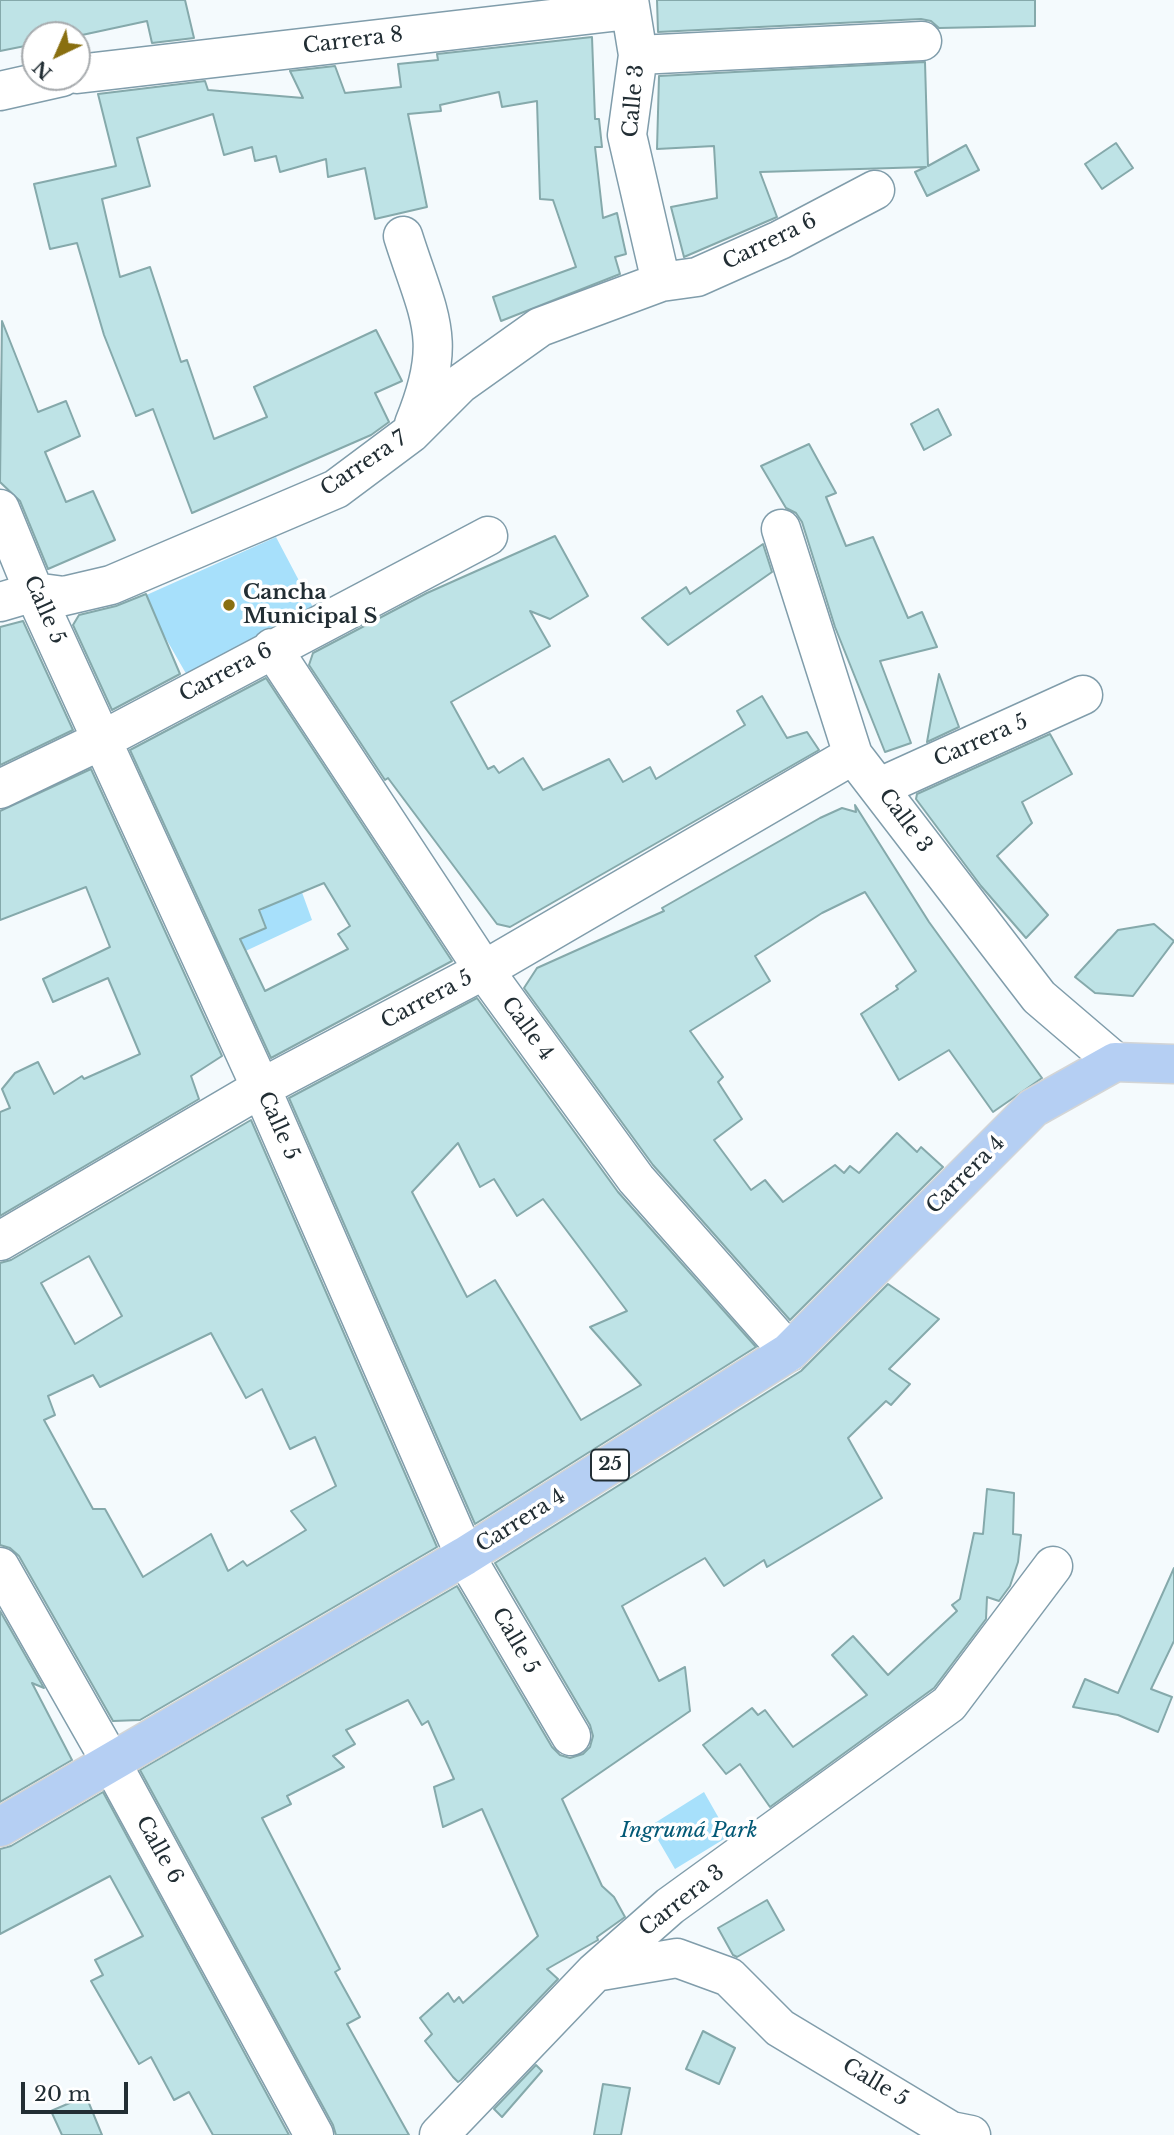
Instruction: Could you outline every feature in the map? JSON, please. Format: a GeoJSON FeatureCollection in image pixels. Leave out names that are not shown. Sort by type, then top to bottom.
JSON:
{"type":"FeatureCollection","features":[{"type":"Feature","properties":{"kind":"main road"},"geometry":{"type":"LineString","coordinates":[[1115,1062],[1174,1064]]}},
{"type":"Feature","properties":{"kind":"main road","name":"Carrera 4"},"geometry":{"type":"LineString","coordinates":[[0,1827],[465,1556],[789,1352],[1033,1108],[1115,1062]]}},
{"type":"Feature","properties":{"kind":"street","name":"Calle 3"},"geometry":{"type":"LineString","coordinates":[[629,5],[638,55],[627,135],[662,282]]}},
{"type":"Feature","properties":{"kind":"street","name":"Carrera 8"},"geometry":{"type":"LineString","coordinates":[[91,72],[629,5]]}},
{"type":"Feature","properties":{"kind":"street"},"geometry":{"type":"LineString","coordinates":[[638,55],[922,41]]}},
{"type":"Feature","properties":{"kind":"street"},"geometry":{"type":"LineString","coordinates":[[0,91],[21,86]]}},
{"type":"Feature","properties":{"kind":"street","name":"Carrera 6"},"geometry":{"type":"LineString","coordinates":[[662,282],[697,277],[780,240],[875,190]]}},
{"type":"Feature","properties":{"kind":"street"},"geometry":{"type":"LineString","coordinates":[[403,236],[430,320],[435,350],[426,396],[411,433]]}},
{"type":"Feature","properties":{"kind":"street","name":"Carrera 7"},"geometry":{"type":"LineString","coordinates":[[17,597],[64,596],[111,585],[157,563],[231,536],[336,489],[411,433],[460,384],[540,327],[662,282]]}},
{"type":"Feature","properties":{"kind":"street","name":"Calle 5"},"geometry":{"type":"LineString","coordinates":[[0,509],[17,597],[104,739],[261,1088],[465,1556],[571,1736]]}},
{"type":"Feature","properties":{"kind":"street","name":"Calle 3"},"geometry":{"type":"LineString","coordinates":[[780,529],[853,755],[1039,997],[1115,1062]]}},
{"type":"Feature","properties":{"kind":"street","name":"Carrera 6"},"geometry":{"type":"LineString","coordinates":[[0,789],[104,739],[488,536]]}},
{"type":"Feature","properties":{"kind":"street","name":"Calle 4"},"geometry":{"type":"LineString","coordinates":[[272,649],[484,970],[636,1178],[789,1352]]}},
{"type":"Feature","properties":{"kind":"street","name":"Carrera 5"},"geometry":{"type":"LineString","coordinates":[[880,787],[1083,695]]}},
{"type":"Feature","properties":{"kind":"street","name":"Carrera 5"},"geometry":{"type":"LineString","coordinates":[[0,1241],[261,1088],[484,970],[853,755]]}},
{"type":"Feature","properties":{"kind":"street","name":"Carrera 3"},"geometry":{"type":"LineString","coordinates":[[439,2135],[595,1972],[670,1906],[949,1704],[1053,1566]]}},
{"type":"Feature","properties":{"kind":"street","name":"Calle 6"},"geometry":{"type":"LineString","coordinates":[[0,1567],[111,1762],[314,2135]]}},
{"type":"Feature","properties":{"kind":"street","name":"Calle 5"},"geometry":{"type":"LineString","coordinates":[[595,1972],[677,1958],[729,1977],[780,2028],[951,2131],[971,2135]]}},
{"type":"Feature","properties":{"kind":"green space","name":"Cancha Municipal S"},"geometry":{"type":"Polygon","coordinates":[[[276,537],[316,613],[188,677],[142,597],[276,537]]]}},
{"type":"Feature","properties":{"kind":"green space"},"geometry":{"type":"Polygon","coordinates":[[[295,873],[312,920],[222,962],[196,932],[217,936],[262,910],[295,873]]]}},
{"type":"Feature","properties":{"kind":"green space","name":"Ingrumá Park"},"geometry":{"type":"Polygon","coordinates":[[[704,1792],[729,1836],[675,1869],[650,1826],[704,1792]]]}},
{"type":"Feature","properties":{"kind":"building"},"geometry":{"type":"Polygon","coordinates":[[[0,0],[185,0],[194,38],[152,43],[147,21],[91,33],[91,21],[21,21],[21,47],[0,51],[0,0]]]}},
{"type":"Feature","properties":{"kind":"building"},"geometry":{"type":"Polygon","coordinates":[[[657,0],[1035,0],[1035,26],[939,28],[931,21],[921,19],[658,32],[657,0]]]}},
{"type":"Feature","properties":{"kind":"building"},"geometry":{"type":"Polygon","coordinates":[[[592,37],[595,119],[599,119],[602,147],[595,147],[603,218],[617,213],[626,254],[615,257],[620,274],[501,321],[493,297],[576,267],[553,200],[540,199],[537,101],[502,107],[499,92],[440,105],[441,111],[408,114],[427,207],[375,219],[365,168],[328,177],[326,159],[280,172],[276,156],[255,161],[252,147],[224,155],[213,114],[137,138],[150,186],[102,199],[120,277],[150,267],[181,362],[187,360],[214,439],[267,417],[254,387],[376,330],[402,381],[375,393],[389,422],[371,435],[192,513],[153,409],[136,416],[104,335],[77,243],[50,249],[34,184],[116,166],[98,94],[205,81],[208,90],[303,98],[290,71],[335,66],[345,93],[401,87],[398,64],[438,60],[437,54],[592,37]]]}},
{"type":"Feature","properties":{"kind":"building"},"geometry":{"type":"Polygon","coordinates":[[[925,62],[928,166],[966,145],[979,170],[927,196],[915,172],[926,167],[760,172],[777,217],[684,257],[671,207],[717,198],[714,146],[657,149],[659,76],[925,62]]]}},
{"type":"Feature","properties":{"kind":"building"},"geometry":{"type":"Polygon","coordinates":[[[1116,143],[1133,168],[1102,189],[1085,164],[1116,143]]]}},
{"type":"Feature","properties":{"kind":"building"},"geometry":{"type":"Polygon","coordinates":[[[2,321],[38,412],[66,401],[80,436],[45,452],[66,502],[93,491],[115,540],[48,569],[20,501],[0,482],[2,321]]]}},
{"type":"Feature","properties":{"kind":"building"},"geometry":{"type":"Polygon","coordinates":[[[938,409],[951,435],[924,450],[911,424],[938,409]]]}},
{"type":"Feature","properties":{"kind":"building"},"geometry":{"type":"Polygon","coordinates":[[[809,444],[836,493],[826,497],[846,546],[873,537],[908,618],[922,612],[937,647],[880,661],[911,743],[885,752],[835,627],[802,522],[796,513],[786,508],[761,466],[809,444]]]}},
{"type":"Feature","properties":{"kind":"building"},"geometry":{"type":"Polygon","coordinates":[[[555,536],[588,596],[550,619],[530,611],[550,646],[451,702],[488,769],[494,766],[499,773],[523,758],[543,790],[609,759],[623,782],[650,767],[656,779],[745,725],[737,711],[762,696],[787,738],[807,732],[819,750],[510,927],[497,924],[388,778],[385,780],[309,665],[313,653],[427,593],[555,536]]]}},
{"type":"Feature","properties":{"kind":"building"},"geometry":{"type":"Polygon","coordinates":[[[763,544],[772,572],[668,645],[642,618],[686,587],[690,594],[763,544]]]}},
{"type":"Feature","properties":{"kind":"building"},"geometry":{"type":"Polygon","coordinates":[[[146,594],[180,674],[112,710],[73,625],[79,615],[116,606],[146,594]]]}},
{"type":"Feature","properties":{"kind":"building"},"geometry":{"type":"Polygon","coordinates":[[[23,621],[73,730],[0,765],[0,627],[23,621]]]}},
{"type":"Feature","properties":{"kind":"building"},"geometry":{"type":"Polygon","coordinates":[[[939,674],[959,727],[927,742],[939,674]]]}},
{"type":"Feature","properties":{"kind":"building"},"geometry":{"type":"Polygon","coordinates":[[[266,678],[452,961],[271,1058],[130,750],[266,678]],[[324,883],[259,910],[266,928],[240,939],[265,991],[348,949],[338,934],[350,926],[324,883]]]}},
{"type":"Feature","properties":{"kind":"building"},"geometry":{"type":"Polygon","coordinates":[[[1050,734],[1072,774],[1022,802],[1032,823],[997,856],[1048,915],[1026,938],[981,886],[916,799],[917,794],[1050,734]]]}},
{"type":"Feature","properties":{"kind":"building"},"geometry":{"type":"Polygon","coordinates":[[[91,769],[222,1056],[191,1076],[199,1099],[0,1216],[0,1112],[10,1108],[2,1089],[15,1073],[38,1062],[54,1094],[82,1076],[84,1079],[140,1054],[108,978],[53,1002],[43,979],[110,947],[86,887],[0,920],[0,811],[91,769]]]}},
{"type":"Feature","properties":{"kind":"building"},"geometry":{"type":"Polygon","coordinates":[[[855,805],[929,922],[1042,1078],[993,1112],[949,1050],[899,1080],[861,1014],[898,989],[896,986],[916,971],[865,892],[822,913],[755,956],[770,981],[690,1031],[723,1077],[718,1082],[742,1119],[714,1140],[751,1190],[765,1180],[783,1202],[835,1165],[844,1173],[850,1166],[859,1173],[897,1133],[917,1152],[921,1147],[943,1167],[790,1320],[653,1165],[524,988],[537,968],[664,911],[662,908],[820,818],[842,808],[856,812],[855,805]]]}},
{"type":"Feature","properties":{"kind":"building"},"geometry":{"type":"Polygon","coordinates":[[[1154,924],[1174,941],[1133,996],[1095,993],[1075,977],[1118,930],[1154,924]]]}},
{"type":"Feature","properties":{"kind":"building"},"geometry":{"type":"Polygon","coordinates":[[[477,998],[618,1192],[756,1347],[475,1524],[289,1098],[477,998]],[[458,1143],[412,1192],[467,1297],[495,1280],[581,1420],[641,1385],[590,1327],[627,1311],[543,1199],[517,1216],[494,1179],[480,1187],[458,1143]]]}},
{"type":"Feature","properties":{"kind":"building"},"geometry":{"type":"Polygon","coordinates":[[[251,1120],[437,1547],[140,1720],[113,1721],[19,1556],[10,1548],[0,1545],[0,1263],[11,1260],[251,1120]],[[89,1256],[41,1283],[75,1344],[122,1316],[89,1256]],[[211,1333],[100,1387],[93,1375],[48,1396],[55,1415],[44,1420],[93,1509],[105,1509],[143,1577],[211,1534],[228,1571],[243,1561],[247,1566],[306,1530],[291,1511],[336,1486],[315,1437],[290,1449],[262,1389],[246,1398],[211,1333]]]}},
{"type":"Feature","properties":{"kind":"building"},"geometry":{"type":"Polygon","coordinates":[[[888,1284],[939,1319],[889,1369],[910,1384],[891,1405],[886,1401],[848,1438],[882,1498],[767,1567],[764,1560],[724,1586],[705,1558],[622,1606],[659,1681],[685,1667],[690,1711],[562,1799],[602,1886],[614,1897],[625,1917],[597,1937],[598,1940],[547,1969],[558,1979],[461,2080],[458,2082],[453,2077],[425,2041],[432,2034],[420,2018],[448,1993],[454,2002],[459,1997],[463,2003],[538,1936],[482,1809],[443,1827],[434,1787],[454,1779],[428,1721],[422,1725],[408,1700],[346,1730],[355,1744],[333,1756],[344,1767],[287,1796],[291,1804],[262,1818],[340,1969],[335,1972],[360,2017],[347,2024],[409,2135],[336,2135],[140,1770],[457,1586],[552,1747],[560,1755],[570,1758],[583,1754],[590,1747],[593,1736],[590,1725],[495,1563],[801,1371],[888,1284]]]}},
{"type":"Feature","properties":{"kind":"building"},"geometry":{"type":"Polygon","coordinates":[[[987,1489],[1014,1493],[1013,1534],[1021,1535],[1018,1562],[1010,1586],[999,1601],[987,1597],[986,1619],[934,1688],[770,1807],[740,1764],[726,1774],[703,1745],[752,1708],[758,1715],[765,1710],[793,1747],[867,1695],[832,1655],[853,1636],[888,1675],[957,1611],[952,1605],[960,1599],[974,1533],[983,1534],[987,1489]]]}},
{"type":"Feature","properties":{"kind":"building"},"geometry":{"type":"Polygon","coordinates":[[[1174,1568],[1174,1641],[1151,1689],[1172,1697],[1158,1732],[1118,1715],[1073,1707],[1085,1679],[1118,1693],[1174,1568]]]}},
{"type":"Feature","properties":{"kind":"building"},"geometry":{"type":"Polygon","coordinates":[[[0,1611],[44,1688],[32,1683],[72,1760],[0,1802],[0,1611]]]}},
{"type":"Feature","properties":{"kind":"building"},"geometry":{"type":"Polygon","coordinates":[[[103,1792],[289,2135],[213,2135],[189,2092],[174,2100],[151,2057],[139,2064],[91,1981],[103,1975],[95,1960],[143,1936],[110,1876],[0,1934],[0,1849],[11,1846],[103,1792]]]}},
{"type":"Feature","properties":{"kind":"building"},"geometry":{"type":"Polygon","coordinates":[[[767,1900],[784,1930],[737,1957],[733,1955],[718,1928],[767,1900]]]}},
{"type":"Feature","properties":{"kind":"building"},"geometry":{"type":"Polygon","coordinates":[[[703,2031],[735,2048],[719,2084],[686,2069],[703,2031]]]}},
{"type":"Feature","properties":{"kind":"building"},"geometry":{"type":"Polygon","coordinates":[[[536,2065],[542,2071],[502,2117],[494,2109],[536,2065]]]}},
{"type":"Feature","properties":{"kind":"building"},"geometry":{"type":"Polygon","coordinates":[[[603,2084],[630,2088],[621,2135],[594,2135],[603,2084]]]}},
{"type":"Feature","properties":{"kind":"building"},"geometry":{"type":"Polygon","coordinates":[[[86,2096],[102,2135],[62,2135],[51,2111],[86,2096]]]}},
{"type":"Feature","properties":{"kind":"place","name":"Cancha Municipal S"},"geometry":{"type":"Point","coordinates":[229,605]}}]}
